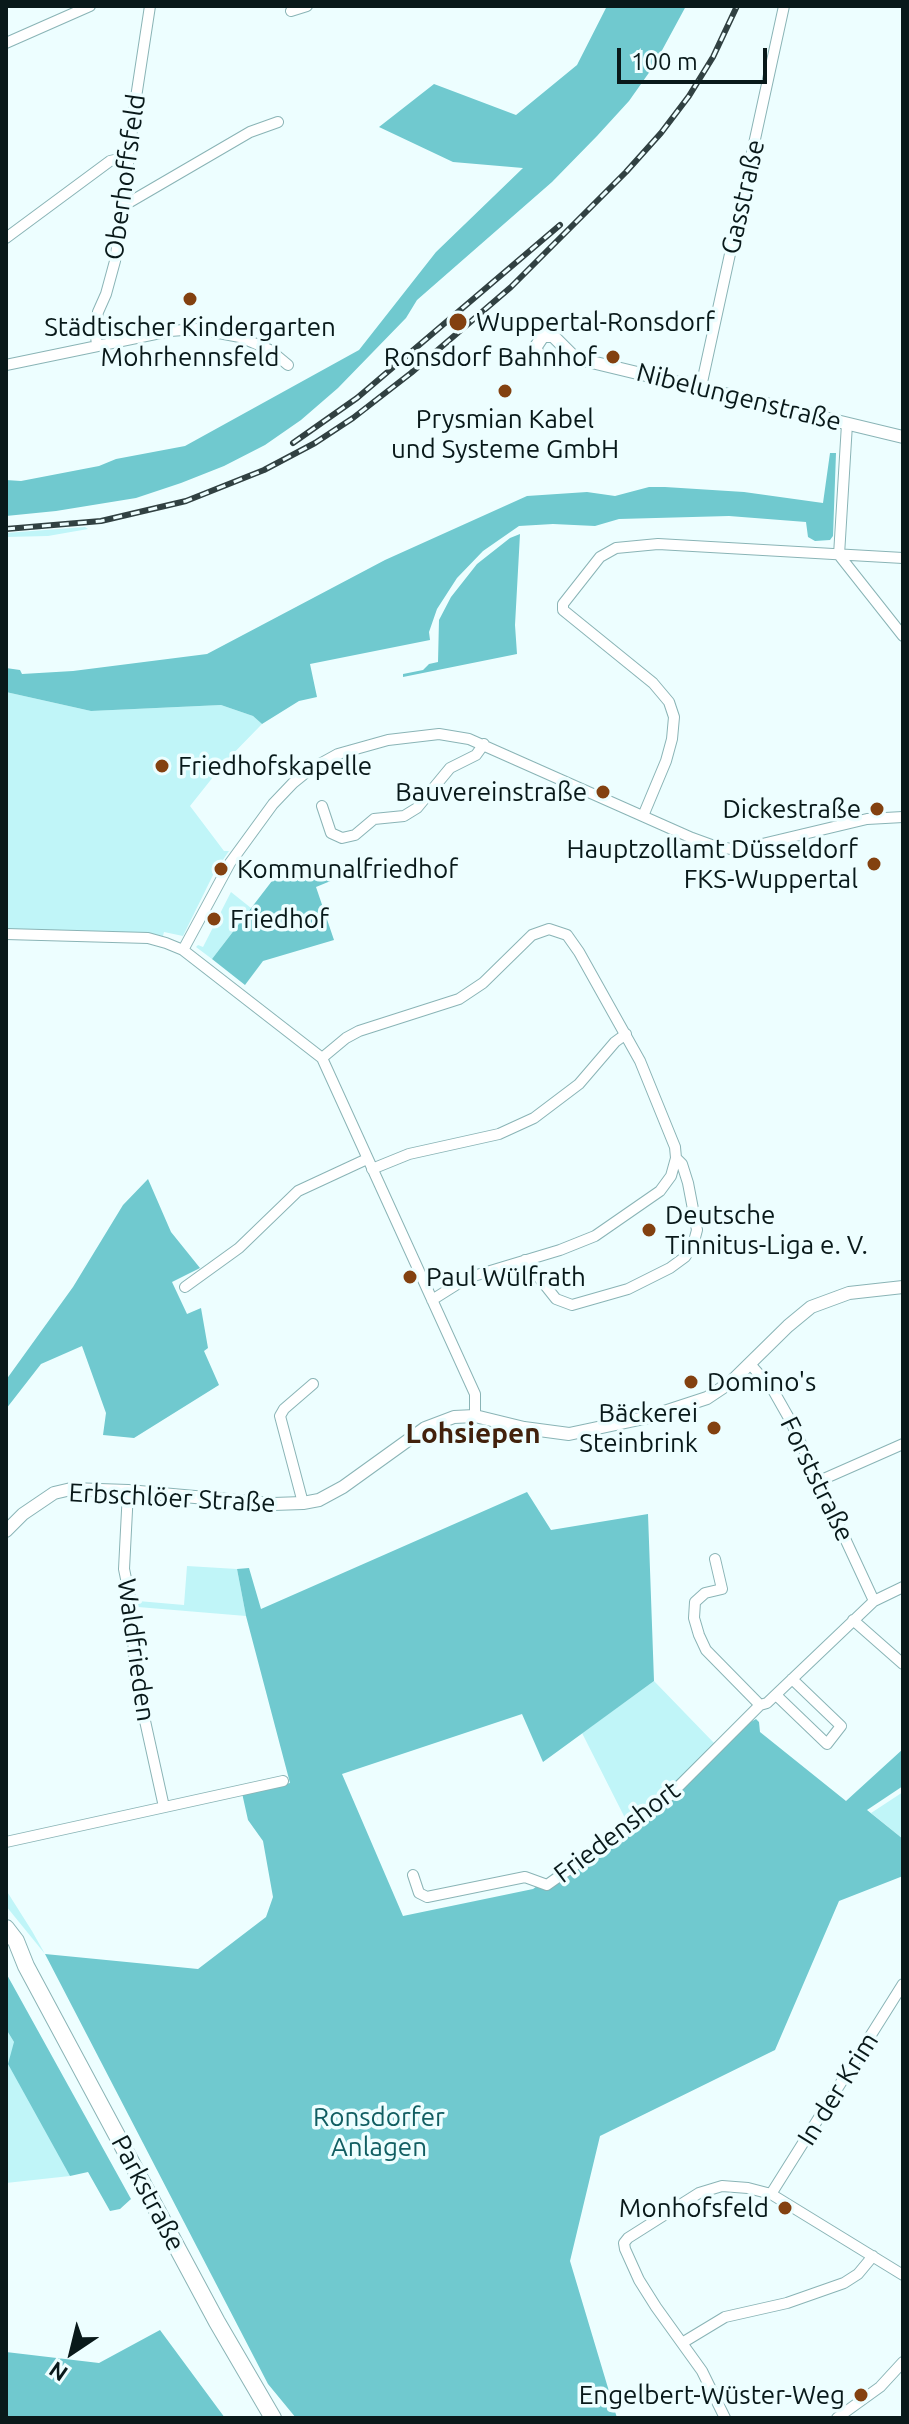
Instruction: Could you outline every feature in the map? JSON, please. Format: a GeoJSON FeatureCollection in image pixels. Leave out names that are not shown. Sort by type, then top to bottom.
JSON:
{"type":"FeatureCollection","features":[{"type":"Feature","properties":{"kind":"main road","name":"Parkstraße"},"geometry":{"type":"LineString","coordinates":[[6,1928],[16,1941],[26,1966],[217,2322],[273,2418]]}},
{"type":"Feature","properties":{"kind":"main road","name":"Parkstraße"},"geometry":{"type":"LineString","coordinates":[[6,1947],[26,1966]]}},
{"type":"Feature","properties":{"kind":"street"},"geometry":{"type":"LineString","coordinates":[[6,43],[90,6]]}},
{"type":"Feature","properties":{"kind":"street","name":"Oberhoffsfeld"},"geometry":{"type":"LineString","coordinates":[[97,345],[95,328],[98,312],[115,261],[150,6]]}},
{"type":"Feature","properties":{"kind":"street"},"geometry":{"type":"LineString","coordinates":[[291,11],[307,6]]}},
{"type":"Feature","properties":{"kind":"street","name":"Gasstraße"},"geometry":{"type":"LineString","coordinates":[[701,387],[780,37],[784,6]]}},
{"type":"Feature","properties":{"kind":"street"},"geometry":{"type":"LineString","coordinates":[[123,206],[250,132],[278,122]]}},
{"type":"Feature","properties":{"kind":"street"},"geometry":{"type":"LineString","coordinates":[[6,238],[110,161],[128,157]]}},
{"type":"Feature","properties":{"kind":"street"},"geometry":{"type":"LineString","coordinates":[[6,365],[170,331],[197,329],[240,337],[270,350],[288,365]]}},
{"type":"Feature","properties":{"kind":"street","name":"Nibelungenstraße"},"geometry":{"type":"LineString","coordinates":[[575,358],[903,437]]}},
{"type":"Feature","properties":{"kind":"street"},"geometry":{"type":"LineString","coordinates":[[847,424],[839,555],[903,636]]}},
{"type":"Feature","properties":{"kind":"street"},"geometry":{"type":"LineString","coordinates":[[643,816],[672,739],[674,717],[669,702],[653,683],[566,614],[563,604],[600,557],[616,548],[658,544],[903,558]]}},
{"type":"Feature","properties":{"kind":"street"},"geometry":{"type":"LineString","coordinates":[[183,950],[230,863],[273,804],[309,770],[338,754],[388,740],[439,734],[469,739],[714,846],[737,850],[867,819],[903,817]]}},
{"type":"Feature","properties":{"kind":"street"},"geometry":{"type":"LineString","coordinates":[[322,806],[331,833],[342,838],[355,835],[374,819],[404,816],[428,797],[450,768],[476,755],[484,744]]}},
{"type":"Feature","properties":{"kind":"street"},"geometry":{"type":"LineString","coordinates":[[322,1058],[359,1031],[459,999],[483,983],[532,935],[549,929],[567,935],[626,1034],[665,1121],[676,1158],[682,1164],[688,1183],[697,1230],[693,1245],[685,1257],[670,1268],[628,1289],[572,1305],[556,1299],[525,1260]]}},
{"type":"Feature","properties":{"kind":"street"},"geometry":{"type":"LineString","coordinates":[[6,934],[148,938],[183,950],[322,1058],[475,1394],[475,1416]]}},
{"type":"Feature","properties":{"kind":"street"},"geometry":{"type":"LineString","coordinates":[[185,1287],[239,1248],[298,1191],[369,1164],[499,1134],[534,1118],[573,1090],[593,1071],[615,1042],[626,1034]]}},
{"type":"Feature","properties":{"kind":"street"},"geometry":{"type":"LineString","coordinates":[[432,1300],[467,1278],[595,1236],[660,1191],[671,1176],[676,1158]]}},
{"type":"Feature","properties":{"kind":"street","name":"Erbschlöer Straße"},"geometry":{"type":"LineString","coordinates":[[6,1531],[23,1514],[54,1493],[71,1489],[273,1504],[319,1500],[343,1487],[435,1423],[454,1417],[475,1416],[550,1433],[569,1434],[598,1430],[681,1408],[707,1398],[731,1382],[811,1307],[849,1293],[903,1287]]}},
{"type":"Feature","properties":{"kind":"street","name":"Forststraße"},"geometry":{"type":"LineString","coordinates":[[750,1364],[773,1390],[874,1601]]}},
{"type":"Feature","properties":{"kind":"street","name":"Erbschlöer Straße"},"geometry":{"type":"LineString","coordinates":[[303,1503],[280,1416],[313,1384]]}},
{"type":"Feature","properties":{"kind":"street"},"geometry":{"type":"LineString","coordinates":[[819,1481],[903,1444]]}},
{"type":"Feature","properties":{"kind":"street","name":"Waldfrieden"},"geometry":{"type":"LineString","coordinates":[[128,1491],[124,1569],[130,1598],[136,1680],[164,1807]]}},
{"type":"Feature","properties":{"kind":"street"},"geometry":{"type":"LineString","coordinates":[[715,1559],[722,1589],[705,1593],[695,1602],[694,1618],[699,1635],[706,1650],[760,1705]]}},
{"type":"Feature","properties":{"kind":"street","name":"Friedenshort"},"geometry":{"type":"LineString","coordinates":[[413,1875],[419,1893],[427,1897],[525,1877],[547,1885],[660,1805],[760,1705],[776,1695],[874,1601],[903,1587]]}},
{"type":"Feature","properties":{"kind":"street"},"geometry":{"type":"LineString","coordinates":[[853,1620],[903,1664]]}},
{"type":"Feature","properties":{"kind":"street"},"geometry":{"type":"LineString","coordinates":[[776,1695],[827,1744],[841,1726],[792,1679]]}},
{"type":"Feature","properties":{"kind":"street"},"geometry":{"type":"LineString","coordinates":[[6,1842],[283,1781]]}},
{"type":"Feature","properties":{"kind":"street","name":"In der Krim"},"geometry":{"type":"LineString","coordinates":[[771,2194],[903,1984]]}},
{"type":"Feature","properties":{"kind":"street"},"geometry":{"type":"LineString","coordinates":[[725,2418],[709,2382],[639,2280],[624,2243],[641,2228],[699,2193],[722,2186],[771,2194],[903,2275]]}},
{"type":"Feature","properties":{"kind":"street"},"geometry":{"type":"LineString","coordinates":[[682,2343],[725,2317],[787,2303],[844,2283],[858,2274],[873,2256]]}},
{"type":"Feature","properties":{"kind":"street"},"geometry":{"type":"LineString","coordinates":[[837,2418],[880,2387],[903,2362]]}},
{"type":"Feature","properties":{"kind":"shaded area"},"geometry":{"type":"Polygon","coordinates":[[[88,529],[48,536],[6,537],[6,533],[88,529]]]}},
{"type":"Feature","properties":{"kind":"shaded area"},"geometry":{"type":"Polygon","coordinates":[[[6,692],[91,711],[221,705],[253,716],[262,724],[225,762],[190,806],[224,851],[229,851],[214,873],[183,936],[164,932],[163,936],[6,929],[6,692]]]}},
{"type":"Feature","properties":{"kind":"shaded area"},"geometry":{"type":"Polygon","coordinates":[[[231,892],[251,908],[212,959],[196,947],[203,947],[231,892]]]}},
{"type":"Feature","properties":{"kind":"shaded area"},"geometry":{"type":"Polygon","coordinates":[[[187,1566],[237,1569],[246,1616],[138,1607],[138,1601],[184,1605],[187,1566]]]}},
{"type":"Feature","properties":{"kind":"shaded area"},"geometry":{"type":"Polygon","coordinates":[[[654,1681],[714,1743],[653,1803],[627,1822],[582,1733],[654,1681]]]}},
{"type":"Feature","properties":{"kind":"shaded area"},"geometry":{"type":"Polygon","coordinates":[[[903,1792],[903,1839],[871,1813],[903,1792]]]}},
{"type":"Feature","properties":{"kind":"shaded area"},"geometry":{"type":"Polygon","coordinates":[[[6,1890],[32,1931],[45,1954],[6,1906],[6,1890]]]}},
{"type":"Feature","properties":{"kind":"shaded area"},"geometry":{"type":"Polygon","coordinates":[[[6,2029],[14,2042],[70,2176],[6,2183],[6,2029]]]}},
{"type":"Feature","properties":{"kind":"green space"},"geometry":{"type":"Polygon","coordinates":[[[607,6],[686,6],[653,67],[629,101],[597,136],[552,182],[417,300],[406,318],[338,388],[301,420],[265,445],[224,466],[136,498],[6,516],[6,480],[21,481],[185,446],[359,350],[436,252],[523,168],[453,162],[379,127],[434,84],[516,115],[577,65],[607,6]]]}},
{"type":"Feature","properties":{"kind":"green space"},"geometry":{"type":"Polygon","coordinates":[[[830,453],[836,453],[833,536],[830,540],[815,541],[808,537],[806,522],[729,516],[619,519],[595,526],[519,526],[483,551],[457,578],[437,609],[429,632],[430,640],[310,664],[317,697],[299,701],[262,724],[253,716],[221,705],[91,711],[6,692],[6,668],[20,670],[22,674],[73,671],[207,654],[385,560],[527,496],[587,492],[615,496],[649,487],[665,487],[744,492],[823,503],[830,453]]]}},
{"type":"Feature","properties":{"kind":"green space"},"geometry":{"type":"Polygon","coordinates":[[[520,534],[515,625],[517,654],[403,677],[403,674],[423,670],[429,664],[438,662],[439,620],[451,597],[477,564],[510,538],[520,534]]]}},
{"type":"Feature","properties":{"kind":"green space"},"geometry":{"type":"Polygon","coordinates":[[[285,864],[298,873],[338,873],[333,880],[316,887],[334,940],[263,961],[245,985],[212,959],[285,864]]]}},
{"type":"Feature","properties":{"kind":"green space"},"geometry":{"type":"Polygon","coordinates":[[[148,1179],[171,1232],[200,1268],[172,1282],[187,1314],[201,1308],[208,1348],[204,1351],[219,1385],[134,1438],[103,1435],[106,1413],[82,1346],[41,1364],[6,1409],[6,1380],[73,1287],[123,1205],[148,1179]]]}},
{"type":"Feature","properties":{"kind":"green space","name":"Ronsdorfer Anlagen"},"geometry":{"type":"Polygon","coordinates":[[[527,1492],[551,1530],[648,1514],[654,1681],[543,1762],[522,1714],[342,1774],[403,1916],[533,1889],[653,1803],[714,1743],[756,1719],[760,1732],[846,1801],[903,1749],[903,1786],[867,1810],[903,1839],[903,1876],[839,1901],[775,2050],[600,2136],[570,2261],[617,2418],[296,2418],[268,2384],[45,1954],[198,1969],[266,1917],[273,1897],[263,1841],[248,1820],[242,1793],[290,1783],[246,1616],[237,1569],[249,1568],[261,1609],[527,1492]]]}},
{"type":"Feature","properties":{"kind":"green space"},"geometry":{"type":"Polygon","coordinates":[[[6,1973],[131,2199],[120,2209],[110,2211],[88,2172],[70,2176],[8,2064],[14,2042],[6,2029],[6,1973]]]}},
{"type":"Feature","properties":{"kind":"green space"},"geometry":{"type":"Polygon","coordinates":[[[160,2330],[225,2418],[6,2418],[6,2352],[99,2363],[160,2330]]]}},
{"type":"Feature","properties":{"kind":"railway"},"geometry":{"type":"LineString","coordinates":[[6,529],[101,521],[186,501],[264,470],[315,443],[353,418],[511,287],[626,172],[689,96],[713,57],[737,6]]}},
{"type":"Feature","properties":{"kind":"railway"},"geometry":{"type":"LineString","coordinates":[[293,443],[357,398],[560,225]]}},
{"type":"Feature","properties":{"kind":"place","name":"Städtischer Kindergarten Mohrhennsfeld"},"geometry":{"type":"Point","coordinates":[190,299]}},
{"type":"Feature","properties":{"kind":"place","name":"Wuppertal-Ronsdorf"},"geometry":{"type":"Point","coordinates":[458,322]}},
{"type":"Feature","properties":{"kind":"place","name":"Ronsdorf Bahnhof"},"geometry":{"type":"Point","coordinates":[613,357]}},
{"type":"Feature","properties":{"kind":"place","name":"Prysmian Kabel und Systeme GmbH"},"geometry":{"type":"Point","coordinates":[505,391]}},
{"type":"Feature","properties":{"kind":"place","name":"Friedhofskapelle"},"geometry":{"type":"Point","coordinates":[162,766]}},
{"type":"Feature","properties":{"kind":"place","name":"Bauvereinstraße"},"geometry":{"type":"Point","coordinates":[603,792]}},
{"type":"Feature","properties":{"kind":"place","name":"Dickestraße"},"geometry":{"type":"Point","coordinates":[877,809]}},
{"type":"Feature","properties":{"kind":"place","name":"Hauptzollamt Düsseldorf FKS-Wuppertal"},"geometry":{"type":"Point","coordinates":[874,864]}},
{"type":"Feature","properties":{"kind":"place","name":"Kommunalfriedhof"},"geometry":{"type":"Point","coordinates":[221,869]}},
{"type":"Feature","properties":{"kind":"place","name":"Friedhof"},"geometry":{"type":"Point","coordinates":[214,919]}},
{"type":"Feature","properties":{"kind":"place","name":"Deutsche Tinnitus-Liga e. V."},"geometry":{"type":"Point","coordinates":[649,1230]}},
{"type":"Feature","properties":{"kind":"place","name":"Paul Wülfrath"},"geometry":{"type":"Point","coordinates":[410,1277]}},
{"type":"Feature","properties":{"kind":"place","name":"Domino's"},"geometry":{"type":"Point","coordinates":[691,1382]}},
{"type":"Feature","properties":{"kind":"place","name":"Bäckerei Steinbrink"},"geometry":{"type":"Point","coordinates":[714,1428]}},
{"type":"Feature","properties":{"kind":"place","name":"Monhofsfeld"},"geometry":{"type":"Point","coordinates":[785,2208]}},
{"type":"Feature","properties":{"kind":"place","name":"Engelbert-Wüster-Weg"},"geometry":{"type":"Point","coordinates":[861,2395]}},
{"type":"Feature","properties":{"kind":"district","name":"Lohsiepen"},"geometry":{"type":"Point","coordinates":[473,1434]}}]}
